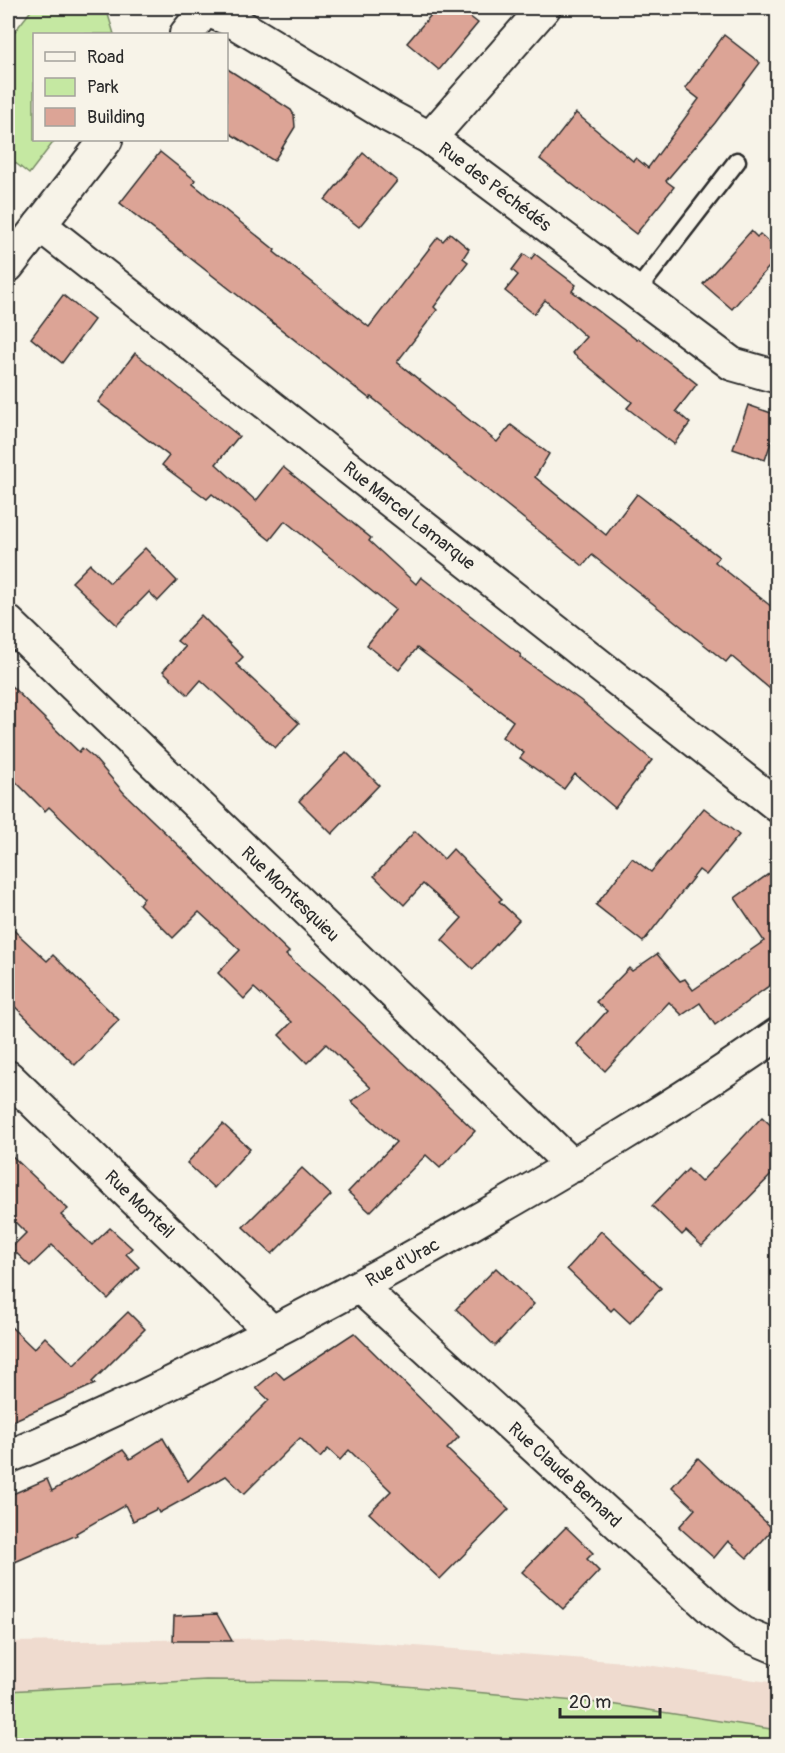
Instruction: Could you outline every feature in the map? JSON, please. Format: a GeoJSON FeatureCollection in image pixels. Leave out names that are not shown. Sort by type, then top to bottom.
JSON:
{"type":"FeatureCollection","features":[{"type":"Feature","properties":{"kind":"street"},"geometry":{"type":"LineString","coordinates":[[187,33],[205,8]]}},
{"type":"Feature","properties":{"kind":"street","name":"Rue des Péchédés"},"geometry":{"type":"LineString","coordinates":[[205,8],[231,20],[430,138],[732,364],[777,377]]}},
{"type":"Feature","properties":{"kind":"street"},"geometry":{"type":"LineString","coordinates":[[430,138],[543,8]]}},
{"type":"Feature","properties":{"kind":"street"},"geometry":{"type":"LineString","coordinates":[[8,266],[105,141]]}},
{"type":"Feature","properties":{"kind":"street","name":"Rue Marcel Lamarque"},"geometry":{"type":"LineString","coordinates":[[40,225],[777,806]]}},
{"type":"Feature","properties":{"kind":"street","name":"Rue Montesquieu"},"geometry":{"type":"LineString","coordinates":[[8,622],[573,1166]]}},
{"type":"Feature","properties":{"kind":"street","name":"Rue d'Urac"},"geometry":{"type":"LineString","coordinates":[[8,1457],[75,1429],[360,1287],[573,1166],[777,1034]]}},
{"type":"Feature","properties":{"kind":"street","name":"Rue Monteil"},"geometry":{"type":"LineString","coordinates":[[8,1077],[272,1332]]}},
{"type":"Feature","properties":{"kind":"street","name":"Rue Claude Bernard"},"geometry":{"type":"LineString","coordinates":[[360,1287],[717,1614],[742,1633],[777,1648]]}},
{"type":"Feature","properties":{"kind":"lane"},"geometry":{"type":"LineString","coordinates":[[636,292],[737,160]]}},
{"type":"Feature","properties":{"kind":"path"},"geometry":{"type":"LineString","coordinates":[[8,190],[15,195],[8,205]]}},
{"type":"Feature","properties":{"kind":"shaded area"},"geometry":{"type":"Polygon","coordinates":[[[309,1638],[625,1662],[777,1683],[777,1745],[8,1745],[8,1642],[309,1638]]]}},
{"type":"Feature","properties":{"kind":"green space"},"geometry":{"type":"Polygon","coordinates":[[[33,8],[106,8],[114,33],[33,33],[33,141],[54,141],[29,174],[8,157],[8,40],[33,8]]]}},
{"type":"Feature","properties":{"kind":"green space"},"geometry":{"type":"Polygon","coordinates":[[[206,1680],[347,1681],[610,1704],[777,1730],[777,1745],[79,1746],[8,1735],[8,1691],[206,1680]]]}},
{"type":"Feature","properties":{"kind":"building"},"geometry":{"type":"Polygon","coordinates":[[[437,8],[459,8],[478,23],[439,70],[407,43],[437,8]]]}},
{"type":"Feature","properties":{"kind":"building"},"geometry":{"type":"Polygon","coordinates":[[[724,35],[760,63],[715,123],[666,181],[674,187],[636,234],[540,159],[576,113],[633,161],[636,158],[648,168],[699,99],[685,88],[724,35]]]}},
{"type":"Feature","properties":{"kind":"building"},"geometry":{"type":"Polygon","coordinates":[[[228,69],[291,110],[294,115],[295,127],[274,161],[228,132],[228,69]]]}},
{"type":"Feature","properties":{"kind":"building"},"geometry":{"type":"Polygon","coordinates":[[[160,152],[195,180],[193,184],[275,250],[274,252],[369,327],[438,237],[443,241],[450,233],[469,249],[463,258],[468,262],[434,307],[437,310],[397,362],[497,442],[511,425],[549,454],[535,477],[606,535],[637,494],[719,557],[715,562],[777,611],[777,695],[731,656],[726,662],[592,555],[583,566],[371,397],[370,399],[120,203],[160,152]]]}},
{"type":"Feature","properties":{"kind":"building"},"geometry":{"type":"Polygon","coordinates":[[[363,153],[397,181],[359,227],[325,200],[363,153]]]}},
{"type":"Feature","properties":{"kind":"building"},"geometry":{"type":"Polygon","coordinates":[[[751,231],[757,237],[760,234],[777,249],[777,258],[732,309],[703,284],[751,231]]]}},
{"type":"Feature","properties":{"kind":"building"},"geometry":{"type":"Polygon","coordinates":[[[524,254],[531,259],[535,254],[576,285],[572,291],[697,384],[676,411],[690,423],[674,444],[627,408],[632,402],[572,353],[586,337],[545,300],[534,314],[505,291],[518,275],[512,270],[524,254]]]}},
{"type":"Feature","properties":{"kind":"building"},"geometry":{"type":"Polygon","coordinates":[[[63,295],[94,320],[62,363],[31,338],[63,295]]]}},
{"type":"Feature","properties":{"kind":"building"},"geometry":{"type":"Polygon","coordinates":[[[135,353],[239,436],[216,464],[256,501],[283,467],[371,538],[369,541],[416,584],[421,577],[521,655],[520,657],[580,700],[652,760],[615,808],[575,774],[564,789],[520,758],[524,753],[502,737],[513,721],[417,648],[399,670],[367,645],[395,610],[285,521],[270,540],[212,494],[207,499],[162,465],[169,456],[98,402],[135,353]]]}},
{"type":"Feature","properties":{"kind":"building"},"geometry":{"type":"Polygon","coordinates":[[[748,405],[777,415],[777,425],[765,460],[733,449],[748,405]]]}},
{"type":"Feature","properties":{"kind":"building"},"geometry":{"type":"Polygon","coordinates":[[[145,548],[177,581],[158,601],[149,592],[117,625],[72,582],[90,564],[110,583],[145,548]]]}},
{"type":"Feature","properties":{"kind":"building"},"geometry":{"type":"Polygon","coordinates":[[[201,615],[243,657],[236,664],[299,723],[275,748],[201,680],[188,695],[163,671],[185,647],[177,641],[201,615]]]}},
{"type":"Feature","properties":{"kind":"building"},"geometry":{"type":"Polygon","coordinates":[[[8,683],[79,752],[82,748],[94,758],[125,794],[289,952],[286,955],[326,989],[475,1131],[440,1168],[426,1155],[370,1212],[348,1192],[396,1142],[351,1101],[371,1088],[326,1044],[307,1063],[279,1035],[292,1022],[254,988],[244,999],[218,973],[240,950],[199,912],[173,938],[139,904],[144,898],[49,807],[45,811],[8,774],[8,683]]]}},
{"type":"Feature","properties":{"kind":"building"},"geometry":{"type":"Polygon","coordinates":[[[346,752],[379,785],[332,834],[299,801],[346,752]]]}},
{"type":"Feature","properties":{"kind":"building"},"geometry":{"type":"Polygon","coordinates":[[[704,808],[739,835],[706,875],[699,870],[643,942],[596,905],[632,858],[651,872],[704,808]]]}},
{"type":"Feature","properties":{"kind":"building"},"geometry":{"type":"Polygon","coordinates":[[[415,831],[444,859],[453,849],[502,899],[499,901],[519,920],[473,969],[442,940],[462,918],[423,884],[404,905],[374,876],[415,831]]]}},
{"type":"Feature","properties":{"kind":"building"},"geometry":{"type":"Polygon","coordinates":[[[777,868],[777,980],[715,1025],[700,1003],[682,1015],[669,1002],[605,1071],[577,1044],[607,1011],[596,1002],[629,968],[632,971],[657,954],[680,981],[685,979],[693,990],[764,941],[735,898],[777,868]]]}},
{"type":"Feature","properties":{"kind":"building"},"geometry":{"type":"Polygon","coordinates":[[[8,925],[47,961],[53,955],[119,1020],[75,1065],[8,1000],[8,925]]]}},
{"type":"Feature","properties":{"kind":"building"},"geometry":{"type":"Polygon","coordinates":[[[762,1117],[777,1131],[777,1169],[702,1246],[686,1231],[682,1235],[652,1206],[688,1169],[701,1182],[762,1117]]]}},
{"type":"Feature","properties":{"kind":"building"},"geometry":{"type":"Polygon","coordinates":[[[223,1124],[250,1149],[214,1188],[187,1163],[223,1124]]]}},
{"type":"Feature","properties":{"kind":"building"},"geometry":{"type":"Polygon","coordinates":[[[8,1152],[68,1209],[61,1215],[92,1245],[110,1228],[132,1248],[126,1254],[139,1267],[108,1299],[52,1245],[30,1266],[11,1248],[26,1233],[8,1215],[8,1152]]]}},
{"type":"Feature","properties":{"kind":"building"},"geometry":{"type":"Polygon","coordinates":[[[302,1168],[331,1195],[272,1254],[243,1227],[302,1168]]]}},
{"type":"Feature","properties":{"kind":"building"},"geometry":{"type":"Polygon","coordinates":[[[601,1231],[661,1288],[630,1323],[614,1308],[611,1311],[567,1269],[601,1231]]]}},
{"type":"Feature","properties":{"kind":"building"},"geometry":{"type":"Polygon","coordinates":[[[496,1268],[534,1304],[495,1346],[456,1309],[496,1268]]]}},
{"type":"Feature","properties":{"kind":"building"},"geometry":{"type":"Polygon","coordinates":[[[128,1312],[145,1329],[92,1382],[95,1384],[8,1423],[8,1324],[34,1349],[45,1337],[74,1365],[128,1312]]]}},
{"type":"Feature","properties":{"kind":"building"},"geometry":{"type":"Polygon","coordinates":[[[354,1333],[459,1437],[447,1449],[509,1509],[440,1579],[369,1513],[391,1491],[349,1450],[340,1460],[328,1449],[320,1458],[300,1438],[244,1494],[226,1476],[159,1513],[157,1509],[133,1521],[125,1505],[76,1533],[77,1535],[8,1565],[8,1496],[47,1479],[52,1491],[123,1450],[130,1459],[163,1438],[188,1481],[269,1400],[256,1388],[276,1371],[284,1379],[354,1333]]]}},
{"type":"Feature","properties":{"kind":"building"},"geometry":{"type":"Polygon","coordinates":[[[698,1458],[773,1529],[747,1558],[728,1541],[714,1558],[679,1527],[695,1509],[672,1487],[698,1458]]]}},
{"type":"Feature","properties":{"kind":"building"},"geometry":{"type":"Polygon","coordinates":[[[566,1527],[593,1553],[587,1559],[599,1571],[563,1609],[522,1572],[566,1527]]]}},
{"type":"Feature","properties":{"kind":"building"},"geometry":{"type":"Polygon","coordinates":[[[217,1614],[232,1641],[173,1641],[174,1616],[217,1614]]]}}]}
